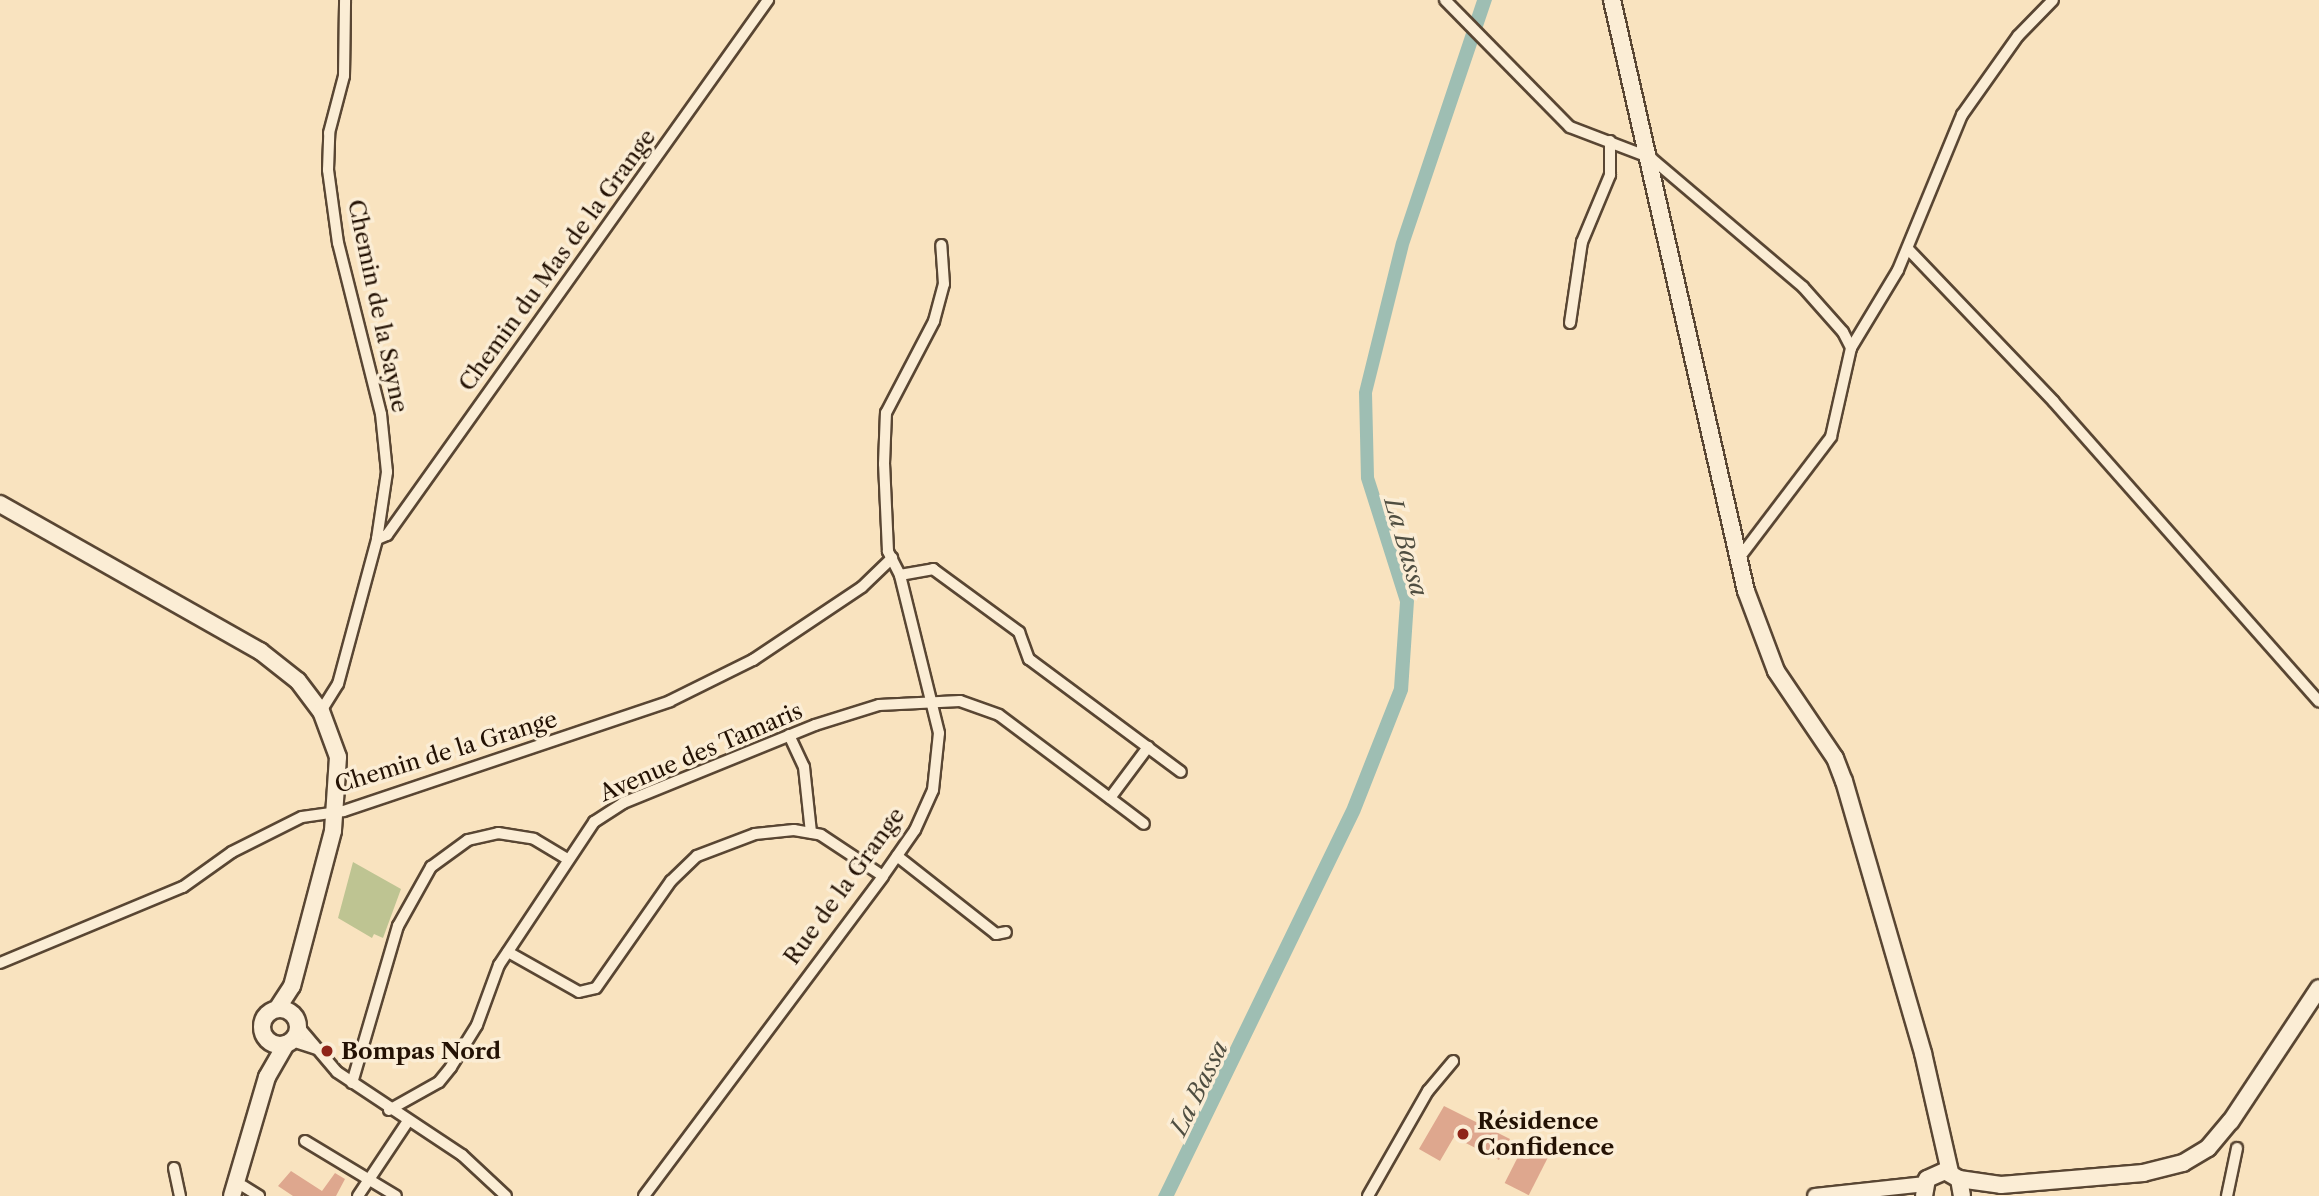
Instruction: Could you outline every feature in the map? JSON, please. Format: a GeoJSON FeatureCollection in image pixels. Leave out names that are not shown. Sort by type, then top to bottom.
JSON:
{"type":"FeatureCollection","features":[{"type":"Feature","properties":{"kind":"main road"},"geometry":{"type":"LineString","coordinates":[[1612,0],[1651,158],[1739,558],[1759,636],[1844,781],[1923,1053],[1940,1135],[1939,1181]]}},
{"type":"Feature","properties":{"kind":"main road"},"geometry":{"type":"LineString","coordinates":[[0,504],[231,633],[298,681],[321,711],[338,757],[336,810],[292,986],[293,1032],[267,1077],[252,1127],[238,1159],[238,1193]]}},
{"type":"Feature","properties":{"kind":"main road"},"geometry":{"type":"LineString","coordinates":[[267,1077],[268,1041],[263,1020],[277,1009],[292,986]]}},
{"type":"Feature","properties":{"kind":"main road"},"geometry":{"type":"LineString","coordinates":[[1939,1181],[2001,1185],[2157,1171],[2196,1156],[2239,1111],[2319,988]]}},
{"type":"Feature","properties":{"kind":"main road"},"geometry":{"type":"LineString","coordinates":[[277,1009],[293,1032]]}},
{"type":"Feature","properties":{"kind":"main road"},"geometry":{"type":"LineString","coordinates":[[268,1041],[293,1032]]}},
{"type":"Feature","properties":{"kind":"main road"},"geometry":{"type":"LineString","coordinates":[[1939,1181],[1964,1196],[2001,1185]]}},
{"type":"Feature","properties":{"kind":"street","name":"Chemin de la Sayne"},"geometry":{"type":"LineString","coordinates":[[321,711],[338,684],[377,539],[387,472],[382,414],[338,243],[328,170],[329,133],[344,76],[345,0]]}},
{"type":"Feature","properties":{"kind":"street","name":"Chemin du Mas de la Grange"},"geometry":{"type":"LineString","coordinates":[[377,539],[387,535],[768,0]]}},
{"type":"Feature","properties":{"kind":"street"},"geometry":{"type":"LineString","coordinates":[[1445,0],[1570,127],[1651,158],[1803,286],[1851,348]]}},
{"type":"Feature","properties":{"kind":"street"},"geometry":{"type":"LineString","coordinates":[[1739,558],[1831,438],[1851,348],[1876,313],[1908,249],[1962,115],[2018,36],[2053,0]]}},
{"type":"Feature","properties":{"kind":"street"},"geometry":{"type":"LineString","coordinates":[[1570,323],[1582,242],[1610,175],[1610,141]]}},
{"type":"Feature","properties":{"kind":"street"},"geometry":{"type":"LineString","coordinates":[[892,558],[886,413],[934,321],[944,285],[941,245]]}},
{"type":"Feature","properties":{"kind":"street"},"geometry":{"type":"LineString","coordinates":[[1908,249],[2054,402],[2319,702]]}},
{"type":"Feature","properties":{"kind":"street","name":"Rue de la Grange"},"geometry":{"type":"LineString","coordinates":[[644,1196],[883,876],[933,790],[939,733],[900,575],[892,558]]}},
{"type":"Feature","properties":{"kind":"street","name":"Chemin de la Grange"},"geometry":{"type":"LineString","coordinates":[[0,963],[183,887],[232,852],[302,817],[336,810],[670,701],[753,660],[862,587],[892,558]]}},
{"type":"Feature","properties":{"kind":"street"},"geometry":{"type":"LineString","coordinates":[[900,575],[933,569],[1019,632],[1029,659],[1181,772]]}},
{"type":"Feature","properties":{"kind":"street","name":"Avenue des Tamaris"},"geometry":{"type":"LineString","coordinates":[[389,1110],[439,1082],[477,1025],[508,952],[566,858],[608,811],[789,735],[879,705],[960,701],[999,715],[1144,824]]}},
{"type":"Feature","properties":{"kind":"street"},"geometry":{"type":"LineString","coordinates":[[789,735],[804,767],[811,833]]}},
{"type":"Feature","properties":{"kind":"street"},"geometry":{"type":"LineString","coordinates":[[1110,798],[1148,747]]}},
{"type":"Feature","properties":{"kind":"street"},"geometry":{"type":"LineString","coordinates":[[352,1083],[402,916],[431,867],[468,840],[498,833],[534,839],[566,858]]}},
{"type":"Feature","properties":{"kind":"street"},"geometry":{"type":"LineString","coordinates":[[508,952],[579,992],[596,988],[671,881],[697,856],[755,834],[811,833],[840,845],[883,876]]}},
{"type":"Feature","properties":{"kind":"street"},"geometry":{"type":"LineString","coordinates":[[897,856],[996,934],[1006,932]]}},
{"type":"Feature","properties":{"kind":"street"},"geometry":{"type":"LineString","coordinates":[[293,1032],[319,1051],[352,1083],[389,1110],[462,1155],[506,1196]]}},
{"type":"Feature","properties":{"kind":"street"},"geometry":{"type":"LineString","coordinates":[[1368,1196],[1429,1091],[1453,1061]]}},
{"type":"Feature","properties":{"kind":"street"},"geometry":{"type":"LineString","coordinates":[[358,1196],[408,1121]]}},
{"type":"Feature","properties":{"kind":"street"},"geometry":{"type":"LineString","coordinates":[[305,1141],[396,1196]]}},
{"type":"Feature","properties":{"kind":"street"},"geometry":{"type":"LineString","coordinates":[[2227,1196],[2237,1148]]}},
{"type":"Feature","properties":{"kind":"street"},"geometry":{"type":"LineString","coordinates":[[174,1168],[180,1196]]}},
{"type":"Feature","properties":{"kind":"street"},"geometry":{"type":"LineString","coordinates":[[1815,1196],[1886,1192],[1939,1181]]}},
{"type":"Feature","properties":{"kind":"street"},"geometry":{"type":"LineString","coordinates":[[1886,1192],[1911,1196]]}},
{"type":"Feature","properties":{"kind":"street"},"geometry":{"type":"LineString","coordinates":[[238,1193],[259,1196]]}},
{"type":"Feature","properties":{"kind":"green space"},"geometry":{"type":"Polygon","coordinates":[[[353,862],[401,889],[383,938],[374,934],[372,938],[338,918],[353,862]]]}},
{"type":"Feature","properties":{"kind":"water"},"geometry":{"type":"Polygon","coordinates":[[[1477,0],[1492,0],[1409,245],[1372,393],[1374,477],[1414,601],[1408,691],[1360,813],[1174,1196],[1158,1196],[1347,807],[1394,688],[1400,602],[1361,479],[1359,392],[1396,242],[1477,0]]]}},
{"type":"Feature","properties":{"kind":"building","name":"Résidence Confidence"},"geometry":{"type":"Polygon","coordinates":[[[1444,1106],[1510,1139],[1499,1160],[1454,1137],[1440,1161],[1419,1149],[1444,1106]]]}},
{"type":"Feature","properties":{"kind":"building"},"geometry":{"type":"Polygon","coordinates":[[[1526,1141],[1550,1153],[1529,1195],[1505,1183],[1526,1141]]]}},
{"type":"Feature","properties":{"kind":"building"},"geometry":{"type":"Polygon","coordinates":[[[291,1171],[322,1191],[335,1173],[345,1179],[336,1196],[293,1196],[278,1186],[291,1171]]]}},
{"type":"Feature","properties":{"kind":"place","name":"Bompas Nord"},"geometry":{"type":"Point","coordinates":[327,1051]}},
{"type":"Feature","properties":{"kind":"place","name":"Résidence Confidence"},"geometry":{"type":"Point","coordinates":[1463,1134]}},
{"type":"Feature","properties":{"kind":"water label","name":"La Bassa"},"geometry":{"type":"Point","coordinates":[1406,547]}},
{"type":"Feature","properties":{"kind":"water label","name":"La Bassa"},"geometry":{"type":"Point","coordinates":[1199,1088]}}]}
